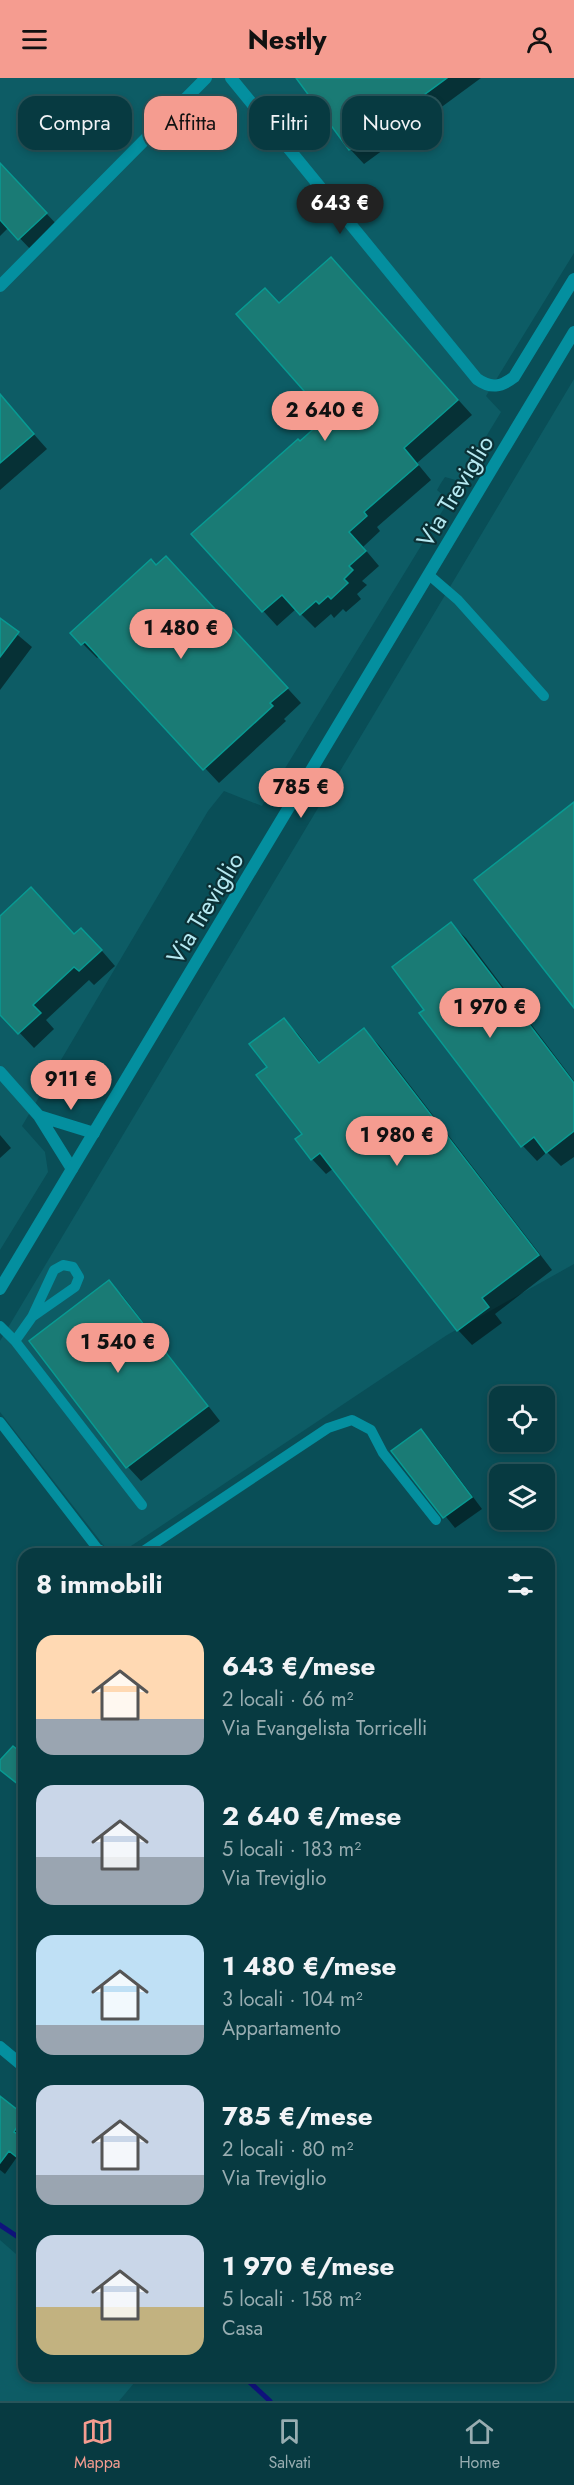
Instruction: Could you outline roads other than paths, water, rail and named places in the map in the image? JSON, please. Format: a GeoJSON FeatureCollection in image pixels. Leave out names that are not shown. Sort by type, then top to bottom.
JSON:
{"type":"FeatureCollection","features":[{"type":"Feature","properties":{"kind":"street"},"geometry":{"type":"LineString","coordinates":[[0,286],[206,78]]}},
{"type":"Feature","properties":{"kind":"street"},"geometry":{"type":"LineString","coordinates":[[231,78],[477,379],[491,387],[503,386],[514,377],[574,279]]}},
{"type":"Feature","properties":{"kind":"street","name":"Via Treviglio"},"geometry":{"type":"LineString","coordinates":[[0,1288],[574,332]]}},
{"type":"Feature","properties":{"kind":"street"},"geometry":{"type":"LineString","coordinates":[[0,1072],[39,1116],[72,1169]]}},
{"type":"Feature","properties":{"kind":"street"},"geometry":{"type":"LineString","coordinates":[[39,1116],[94,1134]]}},
{"type":"Feature","properties":{"kind":"street"},"geometry":{"type":"LineString","coordinates":[[0,2047],[18,2062]]}},
{"type":"Feature","properties":{"kind":"lane"},"geometry":{"type":"LineString","coordinates":[[429,575],[458,600],[544,696]]}},
{"type":"Feature","properties":{"kind":"lane"},"geometry":{"type":"LineString","coordinates":[[15,1341],[32,1317],[54,1270],[63,1265],[73,1267],[79,1277],[75,1287],[32,1317]]}},
{"type":"Feature","properties":{"kind":"lane"},"geometry":{"type":"LineString","coordinates":[[0,1326],[15,1341],[142,1505]]}},
{"type":"Feature","properties":{"kind":"lane"},"geometry":{"type":"LineString","coordinates":[[148,1548],[328,1428],[352,1420],[371,1430],[383,1453],[436,1520]]}},
{"type":"Feature","properties":{"kind":"lane"},"geometry":{"type":"LineString","coordinates":[[0,1422],[97,1548]]}},
{"type":"Feature","properties":{"kind":"waterway"},"geometry":{"type":"LineString","coordinates":[[0,2225],[18,2237]]}},
{"type":"Feature","properties":{"kind":"waterway"},"geometry":{"type":"LineString","coordinates":[[249,2382],[270,2401]]}}]}
